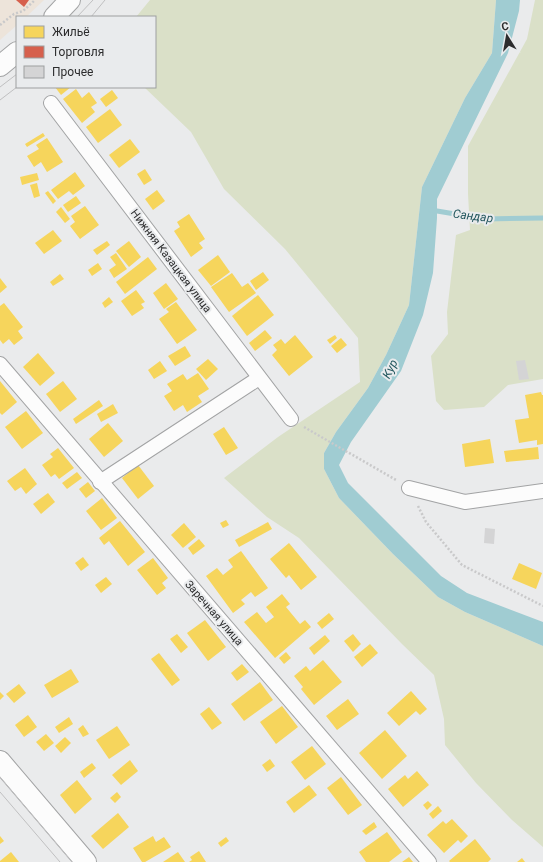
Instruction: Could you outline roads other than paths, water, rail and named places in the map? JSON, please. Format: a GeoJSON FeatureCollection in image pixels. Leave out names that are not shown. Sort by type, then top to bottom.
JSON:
{"type":"FeatureCollection","features":[{"type":"Feature","properties":{"kind":"main road"},"geometry":{"type":"LineString","coordinates":[[55,16],[70,0]]}},
{"type":"Feature","properties":{"kind":"main road"},"geometry":{"type":"LineString","coordinates":[[0,66],[16,53]]}},
{"type":"Feature","properties":{"kind":"main road"},"geometry":{"type":"LineString","coordinates":[[0,761],[86,862]]}},
{"type":"Feature","properties":{"kind":"street","name":"Нижняя Казацкая улица"},"geometry":{"type":"LineString","coordinates":[[51,103],[291,419]]}},
{"type":"Feature","properties":{"kind":"street","name":"Заречная улица"},"geometry":{"type":"LineString","coordinates":[[0,364],[100,482],[429,862]]}},
{"type":"Feature","properties":{"kind":"street"},"geometry":{"type":"LineString","coordinates":[[100,482],[259,378]]}},
{"type":"Feature","properties":{"kind":"street"},"geometry":{"type":"LineString","coordinates":[[409,488],[465,502],[543,491]]}},
{"type":"Feature","properties":{"kind":"water","name":"Кур"},"geometry":{"type":"Polygon","coordinates":[[[496,0],[520,0],[519,11],[508,53],[437,199],[433,273],[423,315],[401,371],[351,442],[339,465],[348,483],[441,576],[467,593],[543,622],[543,646],[465,612],[438,597],[393,554],[339,498],[324,469],[324,453],[336,432],[368,388],[386,355],[409,305],[422,187],[465,98],[492,53],[496,0]]]}},
{"type":"Feature","properties":{"kind":"waterway","name":"Сандар"},"geometry":{"type":"LineString","coordinates":[[431,210],[485,219],[543,218]]}},
{"type":"Feature","properties":{"kind":"tram line"},"geometry":{"type":"LineString","coordinates":[[78,16],[93,0]]}},
{"type":"Feature","properties":{"kind":"tram line"},"geometry":{"type":"LineString","coordinates":[[92,16],[105,0]]}},
{"type":"Feature","properties":{"kind":"tram line"},"geometry":{"type":"LineString","coordinates":[[0,87],[16,75]]}},
{"type":"Feature","properties":{"kind":"tram line"},"geometry":{"type":"LineString","coordinates":[[0,100],[16,88]]}},
{"type":"Feature","properties":{"kind":"tram line"},"geometry":{"type":"LineString","coordinates":[[0,777],[72,862]]}},
{"type":"Feature","properties":{"kind":"tram line"},"geometry":{"type":"LineString","coordinates":[[0,792],[60,862]]}}]}
